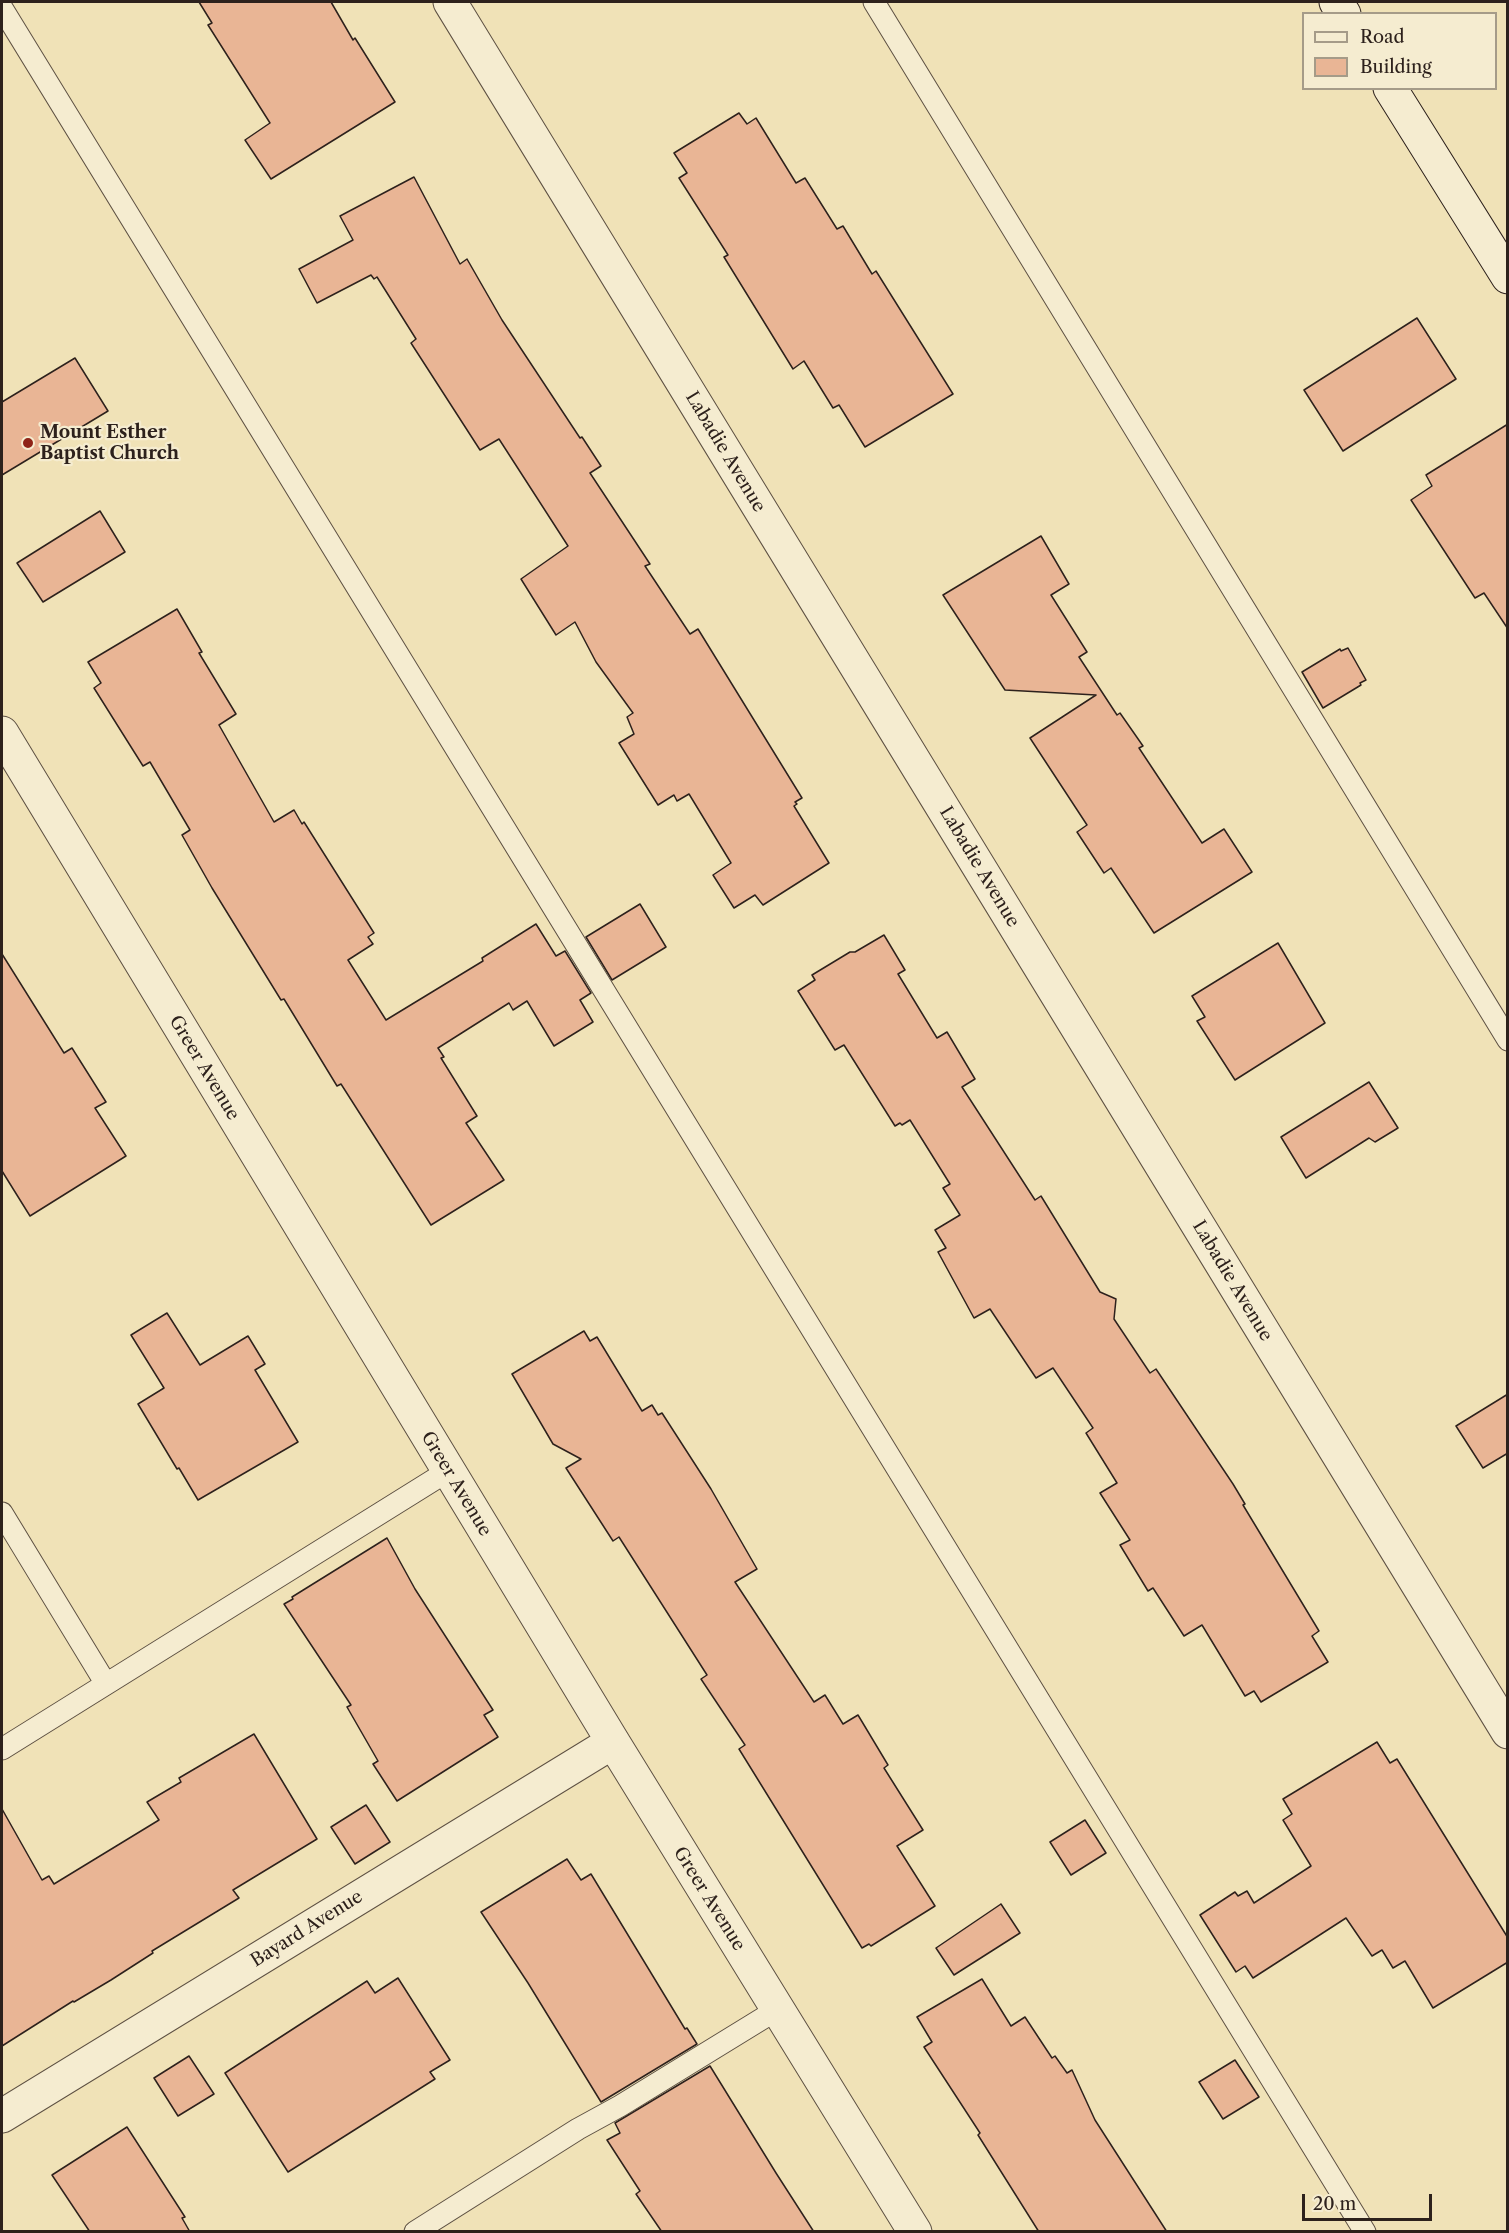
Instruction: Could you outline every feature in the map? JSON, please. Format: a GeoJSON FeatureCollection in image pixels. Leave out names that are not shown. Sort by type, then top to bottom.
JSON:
{"type":"FeatureCollection","features":[{"type":"Feature","properties":{"kind":"street","name":"Labadie Avenue"},"geometry":{"type":"LineString","coordinates":[[450,2],[1508,1732]]}},
{"type":"Feature","properties":{"kind":"street"},"geometry":{"type":"LineString","coordinates":[[1391,90],[1508,277]]}},
{"type":"Feature","properties":{"kind":"street","name":"Greer Avenue"},"geometry":{"type":"LineString","coordinates":[[2,733],[613,1742],[915,2232]]}},
{"type":"Feature","properties":{"kind":"street","name":"Bayard Avenue"},"geometry":{"type":"LineString","coordinates":[[2,2116],[613,1742]]}},
{"type":"Feature","properties":{"kind":"lane"},"geometry":{"type":"LineString","coordinates":[[874,2],[1508,1040]]}},
{"type":"Feature","properties":{"kind":"lane"},"geometry":{"type":"LineString","coordinates":[[2,8],[1365,2232]]}},
{"type":"Feature","properties":{"kind":"lane"},"geometry":{"type":"LineString","coordinates":[[2,1749],[448,1471]]}},
{"type":"Feature","properties":{"kind":"lane"},"geometry":{"type":"LineString","coordinates":[[2,1513],[106,1684]]}},
{"type":"Feature","properties":{"kind":"lane"},"geometry":{"type":"LineString","coordinates":[[415,2232],[578,2129],[620,2106],[778,2009]]}},
{"type":"Feature","properties":{"kind":"building"},"geometry":{"type":"Polygon","coordinates":[[[199,2],[331,2],[353,40],[355,38],[395,102],[271,179],[245,140],[270,123],[208,25],[212,23],[199,2]]]}},
{"type":"Feature","properties":{"kind":"building"},"geometry":{"type":"Polygon","coordinates":[[[739,113],[747,124],[756,118],[796,183],[805,178],[837,229],[843,226],[872,274],[876,271],[953,394],[865,447],[839,405],[833,408],[804,361],[793,369],[724,257],[728,255],[679,178],[687,173],[674,153],[739,113]]]}},
{"type":"Feature","properties":{"kind":"building"},"geometry":{"type":"Polygon","coordinates":[[[414,177],[460,264],[467,259],[502,320],[601,466],[590,473],[650,564],[645,566],[690,634],[698,629],[802,798],[795,802],[797,804],[794,806],[829,863],[763,905],[755,895],[734,908],[713,875],[731,863],[689,794],[677,801],[674,795],[658,805],[619,743],[634,734],[627,717],[633,713],[596,662],[575,622],[556,635],[521,579],[568,546],[499,439],[480,450],[411,343],[416,339],[377,277],[374,279],[371,275],[317,303],[299,269],[353,240],[340,216],[414,177]]]}},
{"type":"Feature","properties":{"kind":"building"},"geometry":{"type":"Polygon","coordinates":[[[1417,318],[1456,379],[1343,451],[1304,390],[1417,318]]]}},
{"type":"Feature","properties":{"kind":"building","name":"Mount Esther Baptist Church"},"geometry":{"type":"Polygon","coordinates":[[[75,358],[108,411],[2,475],[2,402],[75,358]]]}},
{"type":"Feature","properties":{"kind":"building"},"geometry":{"type":"Polygon","coordinates":[[[1508,424],[1508,629],[1484,593],[1475,598],[1411,500],[1432,486],[1426,475],[1508,424]]]}},
{"type":"Feature","properties":{"kind":"building"},"geometry":{"type":"Polygon","coordinates":[[[100,511],[125,552],[43,602],[17,563],[100,511]]]}},
{"type":"Feature","properties":{"kind":"building"},"geometry":{"type":"Polygon","coordinates":[[[1041,536],[1069,584],[1051,595],[1087,652],[1079,657],[1117,715],[1120,713],[1143,746],[1139,748],[1202,843],[1224,829],[1252,872],[1154,933],[1111,868],[1104,873],[1077,832],[1087,825],[1030,738],[1096,695],[1005,690],[943,595],[1041,536]]]}},
{"type":"Feature","properties":{"kind":"building"},"geometry":{"type":"Polygon","coordinates":[[[177,609],[202,652],[199,653],[236,714],[219,725],[274,822],[294,810],[302,824],[304,822],[374,933],[368,937],[373,944],[348,960],[386,1020],[483,961],[482,958],[536,924],[556,956],[565,951],[591,993],[580,1000],[593,1022],[554,1046],[527,1001],[513,1010],[509,1003],[438,1048],[444,1057],[441,1058],[477,1116],[466,1123],[504,1180],[431,1225],[341,1084],[337,1086],[284,999],[281,1000],[212,888],[182,835],[190,830],[150,762],[143,766],[94,688],[101,683],[88,662],[177,609]]]}},
{"type":"Feature","properties":{"kind":"building"},"geometry":{"type":"Polygon","coordinates":[[[1348,648],[1366,680],[1323,708],[1302,672],[1340,649],[1341,651],[1348,648]]]}},
{"type":"Feature","properties":{"kind":"building"},"geometry":{"type":"Polygon","coordinates":[[[640,904],[666,947],[612,980],[586,937],[640,904]]]}},
{"type":"Feature","properties":{"kind":"building"},"geometry":{"type":"Polygon","coordinates":[[[884,935],[905,970],[898,974],[937,1038],[947,1032],[975,1079],[962,1087],[1035,1200],[1041,1196],[1100,1292],[1116,1299],[1114,1319],[1150,1373],[1156,1369],[1233,1484],[1245,1504],[1243,1505],[1319,1631],[1312,1636],[1328,1662],[1261,1702],[1254,1691],[1245,1696],[1202,1625],[1184,1636],[1153,1588],[1148,1591],[1120,1545],[1130,1540],[1100,1493],[1117,1483],[1086,1433],[1093,1428],[1053,1368],[1036,1378],[990,1309],[974,1318],[938,1252],[946,1248],[935,1230],[960,1215],[943,1188],[950,1184],[910,1120],[895,1126],[844,1045],[835,1050],[798,991],[815,980],[812,975],[884,935]]]}},
{"type":"Feature","properties":{"kind":"building"},"geometry":{"type":"Polygon","coordinates":[[[1278,943],[1325,1023],[1235,1080],[1197,1021],[1205,1017],[1192,996],[1278,943]]]}},
{"type":"Feature","properties":{"kind":"building"},"geometry":{"type":"Polygon","coordinates":[[[2,954],[64,1053],[72,1048],[106,1102],[95,1108],[126,1156],[30,1216],[2,1171],[2,954]]]}},
{"type":"Feature","properties":{"kind":"building"},"geometry":{"type":"Polygon","coordinates":[[[1369,1082],[1398,1128],[1375,1142],[1369,1138],[1306,1178],[1281,1137],[1369,1082]]]}},
{"type":"Feature","properties":{"kind":"building"},"geometry":{"type":"Polygon","coordinates":[[[167,1313],[200,1365],[248,1336],[265,1364],[255,1370],[298,1442],[198,1500],[138,1404],[164,1388],[131,1335],[167,1313]]]}},
{"type":"Feature","properties":{"kind":"building"},"geometry":{"type":"Polygon","coordinates":[[[584,1331],[590,1341],[597,1337],[642,1411],[652,1405],[658,1415],[662,1413],[711,1489],[757,1569],[735,1582],[814,1702],[825,1695],[843,1724],[858,1715],[888,1765],[884,1768],[923,1830],[897,1846],[935,1906],[871,1946],[869,1944],[862,1948],[739,1749],[745,1745],[701,1679],[707,1675],[619,1537],[613,1541],[566,1468],[581,1459],[553,1444],[512,1374],[584,1331]]]}},
{"type":"Feature","properties":{"kind":"building"},"geometry":{"type":"Polygon","coordinates":[[[1508,1394],[1508,1453],[1483,1468],[1456,1426],[1508,1394]]]}},
{"type":"Feature","properties":{"kind":"building"},"geometry":{"type":"Polygon","coordinates":[[[387,1538],[415,1589],[493,1710],[484,1715],[498,1737],[397,1801],[373,1764],[378,1761],[347,1707],[351,1705],[284,1604],[387,1538]]]}},
{"type":"Feature","properties":{"kind":"building"},"geometry":{"type":"Polygon","coordinates":[[[254,1734],[317,1839],[233,1890],[239,1898],[2,2046],[2,1809],[42,1880],[49,1876],[54,1884],[159,1820],[147,1802],[181,1782],[179,1778],[254,1734]]]}},
{"type":"Feature","properties":{"kind":"building"},"geometry":{"type":"Polygon","coordinates":[[[1377,1742],[1390,1763],[1397,1759],[1508,1938],[1508,1962],[1433,2008],[1405,1961],[1393,1968],[1382,1950],[1372,1956],[1346,1918],[1253,1978],[1245,1966],[1236,1972],[1200,1915],[1235,1892],[1238,1896],[1247,1891],[1254,1903],[1311,1866],[1283,1820],[1292,1814],[1283,1799],[1377,1742]]]}},
{"type":"Feature","properties":{"kind":"building"},"geometry":{"type":"Polygon","coordinates":[[[366,1805],[390,1842],[355,1864],[331,1827],[366,1805]]]}},
{"type":"Feature","properties":{"kind":"building"},"geometry":{"type":"Polygon","coordinates":[[[1085,1820],[1106,1853],[1071,1875],[1050,1842],[1085,1820]]]}},
{"type":"Feature","properties":{"kind":"building"},"geometry":{"type":"Polygon","coordinates":[[[567,1859],[581,1880],[591,1874],[685,2029],[687,2028],[697,2044],[601,2102],[528,1983],[481,1912],[567,1859]]]}},
{"type":"Feature","properties":{"kind":"building"},"geometry":{"type":"Polygon","coordinates":[[[1001,1904],[1020,1933],[954,1975],[936,1948],[1001,1904]]]}},
{"type":"Feature","properties":{"kind":"building"},"geometry":{"type":"Polygon","coordinates":[[[398,1978],[450,2060],[430,2072],[435,2079],[288,2172],[225,2073],[367,1981],[375,1993],[398,1978]]]}},
{"type":"Feature","properties":{"kind":"building"},"geometry":{"type":"Polygon","coordinates":[[[982,1979],[1011,2026],[1025,2017],[1052,2058],[1055,2056],[1067,2073],[1072,2070],[1095,2120],[1167,2232],[1039,2232],[978,2135],[980,2133],[924,2047],[932,2042],[917,2017],[982,1979]]]}},
{"type":"Feature","properties":{"kind":"building"},"geometry":{"type":"Polygon","coordinates":[[[189,2056],[214,2094],[178,2116],[154,2078],[189,2056]]]}},
{"type":"Feature","properties":{"kind":"building"},"geometry":{"type":"Polygon","coordinates":[[[1235,2060],[1259,2097],[1223,2119],[1199,2082],[1235,2060]]]}},
{"type":"Feature","properties":{"kind":"building"},"geometry":{"type":"Polygon","coordinates":[[[710,2066],[814,2232],[662,2232],[636,2194],[640,2191],[607,2140],[620,2133],[615,2123],[710,2066]]]}},
{"type":"Feature","properties":{"kind":"building"},"geometry":{"type":"Polygon","coordinates":[[[127,2127],[185,2217],[182,2218],[190,2232],[90,2232],[52,2175],[127,2127]]]}},
{"type":"Feature","properties":{"kind":"place","name":"Mount Esther Baptist Church"},"geometry":{"type":"Point","coordinates":[28,443]}}]}
